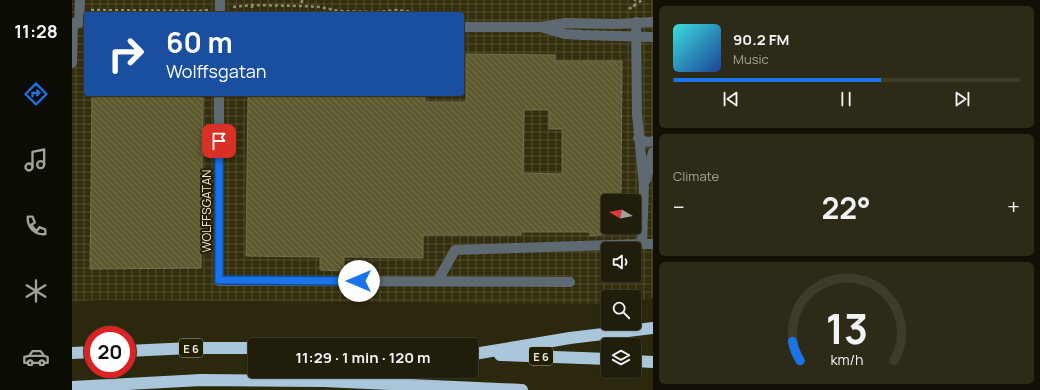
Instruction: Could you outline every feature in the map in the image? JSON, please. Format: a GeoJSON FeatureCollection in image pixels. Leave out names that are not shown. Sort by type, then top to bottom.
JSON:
{"type":"FeatureCollection","features":[{"type":"Feature","properties":{"kind":"highway"},"geometry":{"type":"LineString","coordinates":[[478,353],[570,338],[653,328]]}},
{"type":"Feature","properties":{"kind":"highway","name":"E 6"},"geometry":{"type":"LineString","coordinates":[[136,351],[190,348],[248,348]]}},
{"type":"Feature","properties":{"kind":"highway"},"geometry":{"type":"LineString","coordinates":[[72,353],[84,352]]}},
{"type":"Feature","properties":{"kind":"highway","name":"E 6"},"geometry":{"type":"LineString","coordinates":[[478,354],[601,359]]}},
{"type":"Feature","properties":{"kind":"highway"},"geometry":{"type":"LineString","coordinates":[[641,361],[653,362]]}},
{"type":"Feature","properties":{"kind":"highway"},"geometry":{"type":"LineString","coordinates":[[72,387],[200,380],[324,381],[522,390]]}},
{"type":"Feature","properties":{"kind":"highway"},"geometry":{"type":"LineString","coordinates":[[324,381],[374,390]]}},
{"type":"Feature","properties":{"kind":"street"},"geometry":{"type":"LineString","coordinates":[[72,63],[80,5]]}},
{"type":"Feature","properties":{"kind":"street"},"geometry":{"type":"LineString","coordinates":[[636,22],[636,114],[644,186],[642,244]]}},
{"type":"Feature","properties":{"kind":"street"},"geometry":{"type":"LineString","coordinates":[[464,27],[541,27],[565,23],[616,24],[653,22]]}},
{"type":"Feature","properties":{"kind":"street"},"geometry":{"type":"LineString","coordinates":[[541,27],[565,34],[653,37]]}},
{"type":"Feature","properties":{"kind":"street","name":"WOLFFSGATAN"},"geometry":{"type":"LineString","coordinates":[[219,96],[219,280],[437,282]]}},
{"type":"Feature","properties":{"kind":"street"},"geometry":{"type":"LineString","coordinates":[[638,138],[643,141],[653,141]]}},
{"type":"Feature","properties":{"kind":"street"},"geometry":{"type":"LineString","coordinates":[[644,186],[653,152]]}},
{"type":"Feature","properties":{"kind":"street"},"geometry":{"type":"LineString","coordinates":[[570,282],[437,282],[455,250],[653,244]]}},
{"type":"Feature","properties":{"kind":"path"},"geometry":{"type":"LineString","coordinates":[[302,0],[302,6]]}},
{"type":"Feature","properties":{"kind":"path"},"geometry":{"type":"LineString","coordinates":[[634,7],[635,0]]}},
{"type":"Feature","properties":{"kind":"path"},"geometry":{"type":"LineString","coordinates":[[625,11],[634,7],[642,0]]}},
{"type":"Feature","properties":{"kind":"path"},"geometry":{"type":"LineString","coordinates":[[80,5],[198,11],[252,6],[302,6],[335,10],[377,12],[398,10],[414,12]]}},
{"type":"Feature","properties":{"kind":"path"},"geometry":{"type":"LineString","coordinates":[[252,6],[252,12]]}},
{"type":"Feature","properties":{"kind":"shaded area"},"geometry":{"type":"Polygon","coordinates":[[[72,0],[653,0],[653,298],[641,300],[641,290],[601,290],[601,304],[99,300],[72,302],[72,0]]]}},
{"type":"Feature","properties":{"kind":"building"},"geometry":{"type":"Polygon","coordinates":[[[466,54],[555,55],[555,61],[622,61],[621,194],[601,194],[601,234],[608,234],[590,236],[590,232],[521,232],[521,235],[423,235],[423,258],[344,257],[344,271],[320,270],[320,257],[246,256],[248,96],[425,96],[425,102],[466,102],[466,54]],[[524,110],[523,173],[562,174],[562,129],[549,129],[549,110],[524,110]]]}},
{"type":"Feature","properties":{"kind":"building"},"geometry":{"type":"Polygon","coordinates":[[[92,96],[203,96],[201,268],[90,269],[92,96]]]}},
{"type":"Feature","properties":{"kind":"route"},"geometry":{"type":"LineString","coordinates":[[219,141],[219,280],[359,281]]}}]}
